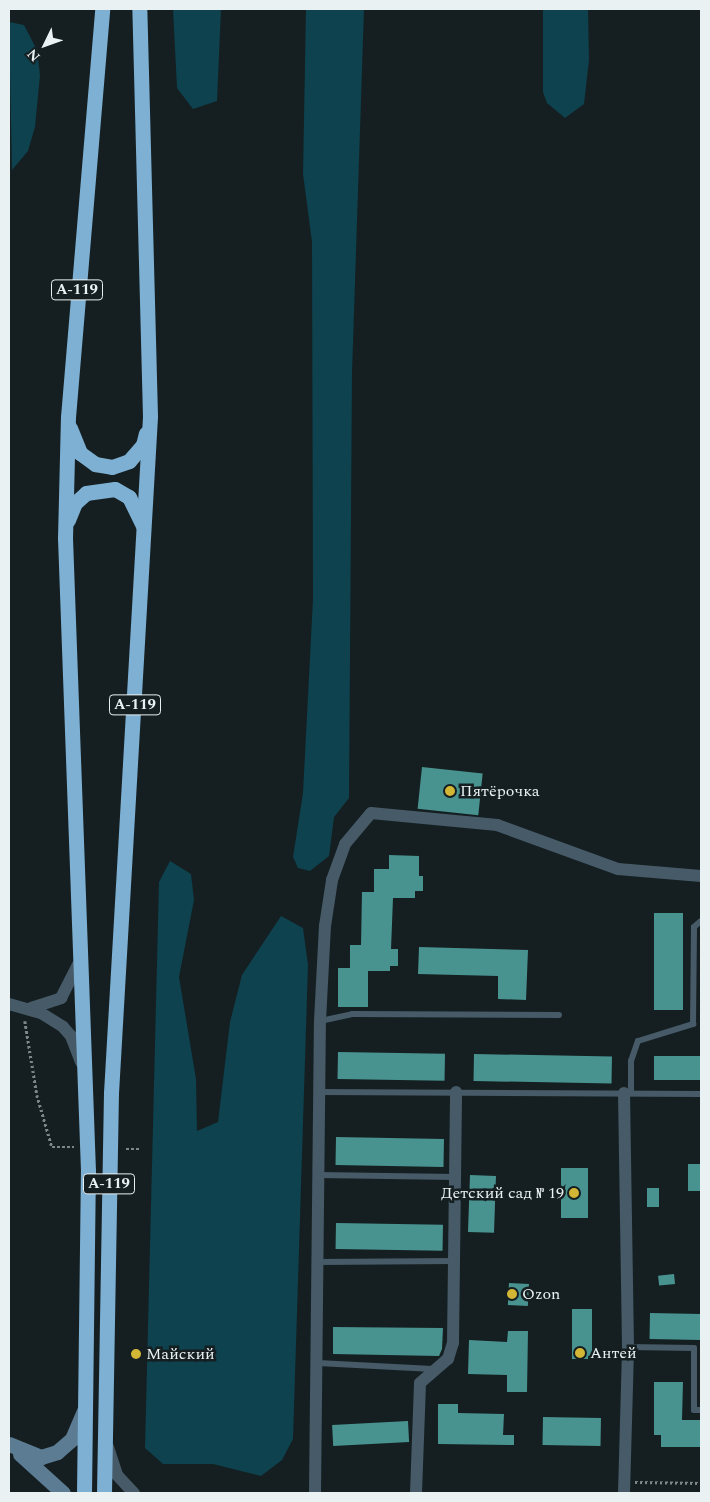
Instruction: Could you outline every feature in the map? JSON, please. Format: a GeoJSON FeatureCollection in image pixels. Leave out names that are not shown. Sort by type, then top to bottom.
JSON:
{"type":"FeatureCollection","features":[{"type":"Feature","properties":{"kind":"highway","name":"А-119"},"geometry":{"type":"LineString","coordinates":[[84,1493],[85,1074],[79,959],[65,538],[68,417],[102,9]]}},
{"type":"Feature","properties":{"kind":"highway","name":"А-119"},"geometry":{"type":"LineString","coordinates":[[104,1493],[111,1093],[146,534],[150,416],[139,9]]}},
{"type":"Feature","properties":{"kind":"highway"},"geometry":{"type":"LineString","coordinates":[[68,417],[80,453],[95,464],[112,467],[129,461],[143,445],[150,416]]}},
{"type":"Feature","properties":{"kind":"highway"},"geometry":{"type":"LineString","coordinates":[[65,538],[75,503],[100,488],[115,489],[129,497],[140,512],[146,534]]}},
{"type":"Feature","properties":{"kind":"street"},"geometry":{"type":"LineString","coordinates":[[315,1493],[318,1364],[320,1021],[332,880],[345,844],[371,813],[497,825],[618,869],[651,874],[701,876]]}},
{"type":"Feature","properties":{"kind":"street"},"geometry":{"type":"LineString","coordinates":[[24,1008],[41,1008],[61,998],[70,987],[79,959]]}},
{"type":"Feature","properties":{"kind":"street"},"geometry":{"type":"LineString","coordinates":[[9,1004],[53,1020],[72,1036],[85,1074]]}},
{"type":"Feature","properties":{"kind":"street"},"geometry":{"type":"LineString","coordinates":[[416,1493],[419,1388],[433,1369],[452,1352],[456,1092]]}},
{"type":"Feature","properties":{"kind":"street"},"geometry":{"type":"LineString","coordinates":[[624,1487],[628,1347],[628,1093]]}},
{"type":"Feature","properties":{"kind":"street"},"geometry":{"type":"LineString","coordinates":[[9,1445],[41,1457],[57,1452],[72,1439],[85,1410]]}},
{"type":"Feature","properties":{"kind":"street"},"geometry":{"type":"LineString","coordinates":[[105,1435],[117,1475],[134,1493]]}},
{"type":"Feature","properties":{"kind":"street"},"geometry":{"type":"LineString","coordinates":[[9,1445],[64,1493]]}},
{"type":"Feature","properties":{"kind":"lane"},"geometry":{"type":"LineString","coordinates":[[693,1024],[694,927],[701,922]]}},
{"type":"Feature","properties":{"kind":"lane"},"geometry":{"type":"LineString","coordinates":[[320,1021],[352,1014],[559,1015]]}},
{"type":"Feature","properties":{"kind":"lane"},"geometry":{"type":"LineString","coordinates":[[628,1093],[631,1061],[638,1041],[693,1024],[701,1024]]}},
{"type":"Feature","properties":{"kind":"lane"},"geometry":{"type":"LineString","coordinates":[[319,1092],[701,1094]]}},
{"type":"Feature","properties":{"kind":"lane"},"geometry":{"type":"LineString","coordinates":[[319,1175],[455,1177]]}},
{"type":"Feature","properties":{"kind":"lane"},"geometry":{"type":"LineString","coordinates":[[318,1262],[454,1261]]}},
{"type":"Feature","properties":{"kind":"lane"},"geometry":{"type":"LineString","coordinates":[[628,1347],[694,1348],[694,1410],[701,1410]]}},
{"type":"Feature","properties":{"kind":"lane"},"geometry":{"type":"LineString","coordinates":[[318,1364],[433,1369]]}},
{"type":"Feature","properties":{"kind":"path"},"geometry":{"type":"LineString","coordinates":[[24,1008],[36,1095],[52,1147],[74,1147]]}},
{"type":"Feature","properties":{"kind":"path"},"geometry":{"type":"LineString","coordinates":[[126,1149],[139,1149]]}},
{"type":"Feature","properties":{"kind":"path"},"geometry":{"type":"LineString","coordinates":[[624,1487],[701,1484]]}},
{"type":"Feature","properties":{"kind":"shaded area"},"geometry":{"type":"Polygon","coordinates":[[[173,9],[221,9],[217,101],[193,109],[177,88],[173,9]]]}},
{"type":"Feature","properties":{"kind":"shaded area"},"geometry":{"type":"Polygon","coordinates":[[[306,9],[364,9],[352,373],[349,798],[334,817],[329,856],[310,871],[298,868],[293,857],[303,793],[313,599],[312,242],[303,174],[306,9]]]}},
{"type":"Feature","properties":{"kind":"shaded area"},"geometry":{"type":"Polygon","coordinates":[[[543,9],[588,9],[589,60],[584,104],[565,118],[547,103],[543,92],[543,9]]]}},
{"type":"Feature","properties":{"kind":"shaded area"},"geometry":{"type":"Polygon","coordinates":[[[9,22],[24,25],[37,50],[40,75],[35,127],[28,151],[12,170],[9,22]]]}},
{"type":"Feature","properties":{"kind":"shaded area"},"geometry":{"type":"Polygon","coordinates":[[[170,861],[191,874],[194,900],[179,977],[196,1079],[197,1131],[218,1122],[230,1022],[242,975],[281,916],[303,928],[308,965],[293,1439],[282,1460],[261,1476],[213,1464],[163,1464],[145,1448],[159,882],[170,861]]]}},
{"type":"Feature","properties":{"kind":"building","name":"Пятёрочка"},"geometry":{"type":"Polygon","coordinates":[[[422,767],[483,773],[478,815],[418,809],[422,767]]]}},
{"type":"Feature","properties":{"kind":"building"},"geometry":{"type":"Polygon","coordinates":[[[389,855],[419,856],[419,876],[423,876],[423,891],[415,891],[415,898],[393,898],[391,949],[398,949],[398,966],[390,966],[390,971],[368,971],[368,1007],[338,1007],[338,968],[350,968],[350,945],[361,945],[362,892],[374,892],[374,869],[389,869],[389,855]]]}},
{"type":"Feature","properties":{"kind":"building"},"geometry":{"type":"Polygon","coordinates":[[[654,913],[683,913],[683,1010],[654,1010],[654,913]]]}},
{"type":"Feature","properties":{"kind":"building"},"geometry":{"type":"Polygon","coordinates":[[[419,947],[528,950],[526,1000],[498,999],[498,976],[418,974],[419,947]]]}},
{"type":"Feature","properties":{"kind":"building"},"geometry":{"type":"Polygon","coordinates":[[[338,1052],[445,1054],[445,1081],[338,1079],[338,1052]]]}},
{"type":"Feature","properties":{"kind":"building"},"geometry":{"type":"Polygon","coordinates":[[[474,1054],[612,1056],[612,1083],[474,1081],[474,1054]]]}},
{"type":"Feature","properties":{"kind":"building"},"geometry":{"type":"Polygon","coordinates":[[[654,1056],[701,1056],[701,1080],[654,1080],[654,1056]]]}},
{"type":"Feature","properties":{"kind":"building"},"geometry":{"type":"Polygon","coordinates":[[[336,1137],[444,1139],[443,1167],[336,1165],[336,1137]]]}},
{"type":"Feature","properties":{"kind":"building"},"geometry":{"type":"Polygon","coordinates":[[[688,1164],[701,1164],[701,1191],[688,1191],[688,1164]]]}},
{"type":"Feature","properties":{"kind":"building","name":"Детский сад № 19"},"geometry":{"type":"Polygon","coordinates":[[[561,1168],[588,1168],[588,1218],[561,1218],[561,1168]]]}},
{"type":"Feature","properties":{"kind":"building"},"geometry":{"type":"Polygon","coordinates":[[[470,1175],[496,1176],[494,1233],[468,1232],[470,1175]]]}},
{"type":"Feature","properties":{"kind":"building"},"geometry":{"type":"Polygon","coordinates":[[[647,1188],[659,1188],[659,1207],[647,1207],[647,1188]]]}},
{"type":"Feature","properties":{"kind":"building"},"geometry":{"type":"Polygon","coordinates":[[[336,1223],[443,1225],[443,1251],[336,1249],[336,1223]]]}},
{"type":"Feature","properties":{"kind":"building"},"geometry":{"type":"Polygon","coordinates":[[[674,1274],[675,1284],[659,1286],[658,1276],[674,1274]]]}},
{"type":"Feature","properties":{"kind":"building"},"geometry":{"type":"Polygon","coordinates":[[[509,1283],[529,1284],[528,1306],[508,1305],[509,1283]]]}},
{"type":"Feature","properties":{"kind":"building"},"geometry":{"type":"Polygon","coordinates":[[[572,1309],[592,1309],[592,1359],[572,1359],[572,1309]]]}},
{"type":"Feature","properties":{"kind":"building"},"geometry":{"type":"Polygon","coordinates":[[[650,1313],[701,1314],[701,1340],[650,1339],[650,1313]]]}},
{"type":"Feature","properties":{"kind":"building"},"geometry":{"type":"Polygon","coordinates":[[[333,1327],[443,1328],[442,1349],[439,1356],[333,1354],[333,1327]]]}},
{"type":"Feature","properties":{"kind":"building"},"geometry":{"type":"Polygon","coordinates":[[[508,1331],[528,1331],[527,1392],[507,1392],[507,1375],[468,1374],[469,1340],[507,1342],[508,1331]]]}},
{"type":"Feature","properties":{"kind":"building"},"geometry":{"type":"Polygon","coordinates":[[[654,1382],[683,1382],[682,1420],[701,1420],[701,1447],[661,1447],[661,1435],[654,1435],[654,1382]]]}},
{"type":"Feature","properties":{"kind":"building"},"geometry":{"type":"Polygon","coordinates":[[[438,1404],[458,1404],[458,1413],[504,1414],[503,1435],[514,1435],[514,1445],[438,1444],[438,1404]]]}},
{"type":"Feature","properties":{"kind":"building"},"geometry":{"type":"Polygon","coordinates":[[[543,1417],[601,1418],[601,1446],[543,1445],[543,1417]]]}},
{"type":"Feature","properties":{"kind":"building"},"geometry":{"type":"Polygon","coordinates":[[[408,1421],[409,1442],[333,1446],[332,1425],[408,1421]]]}},
{"type":"Feature","properties":{"kind":"place","name":"Пятёрочка"},"geometry":{"type":"Point","coordinates":[450,791]}},
{"type":"Feature","properties":{"kind":"place","name":"Детский сад № 19"},"geometry":{"type":"Point","coordinates":[574,1193]}},
{"type":"Feature","properties":{"kind":"place","name":"Ozon"},"geometry":{"type":"Point","coordinates":[512,1294]}},
{"type":"Feature","properties":{"kind":"place","name":"Антей"},"geometry":{"type":"Point","coordinates":[580,1353]}},
{"type":"Feature","properties":{"kind":"place","name":"Майский"},"geometry":{"type":"Point","coordinates":[136,1354]}}]}
